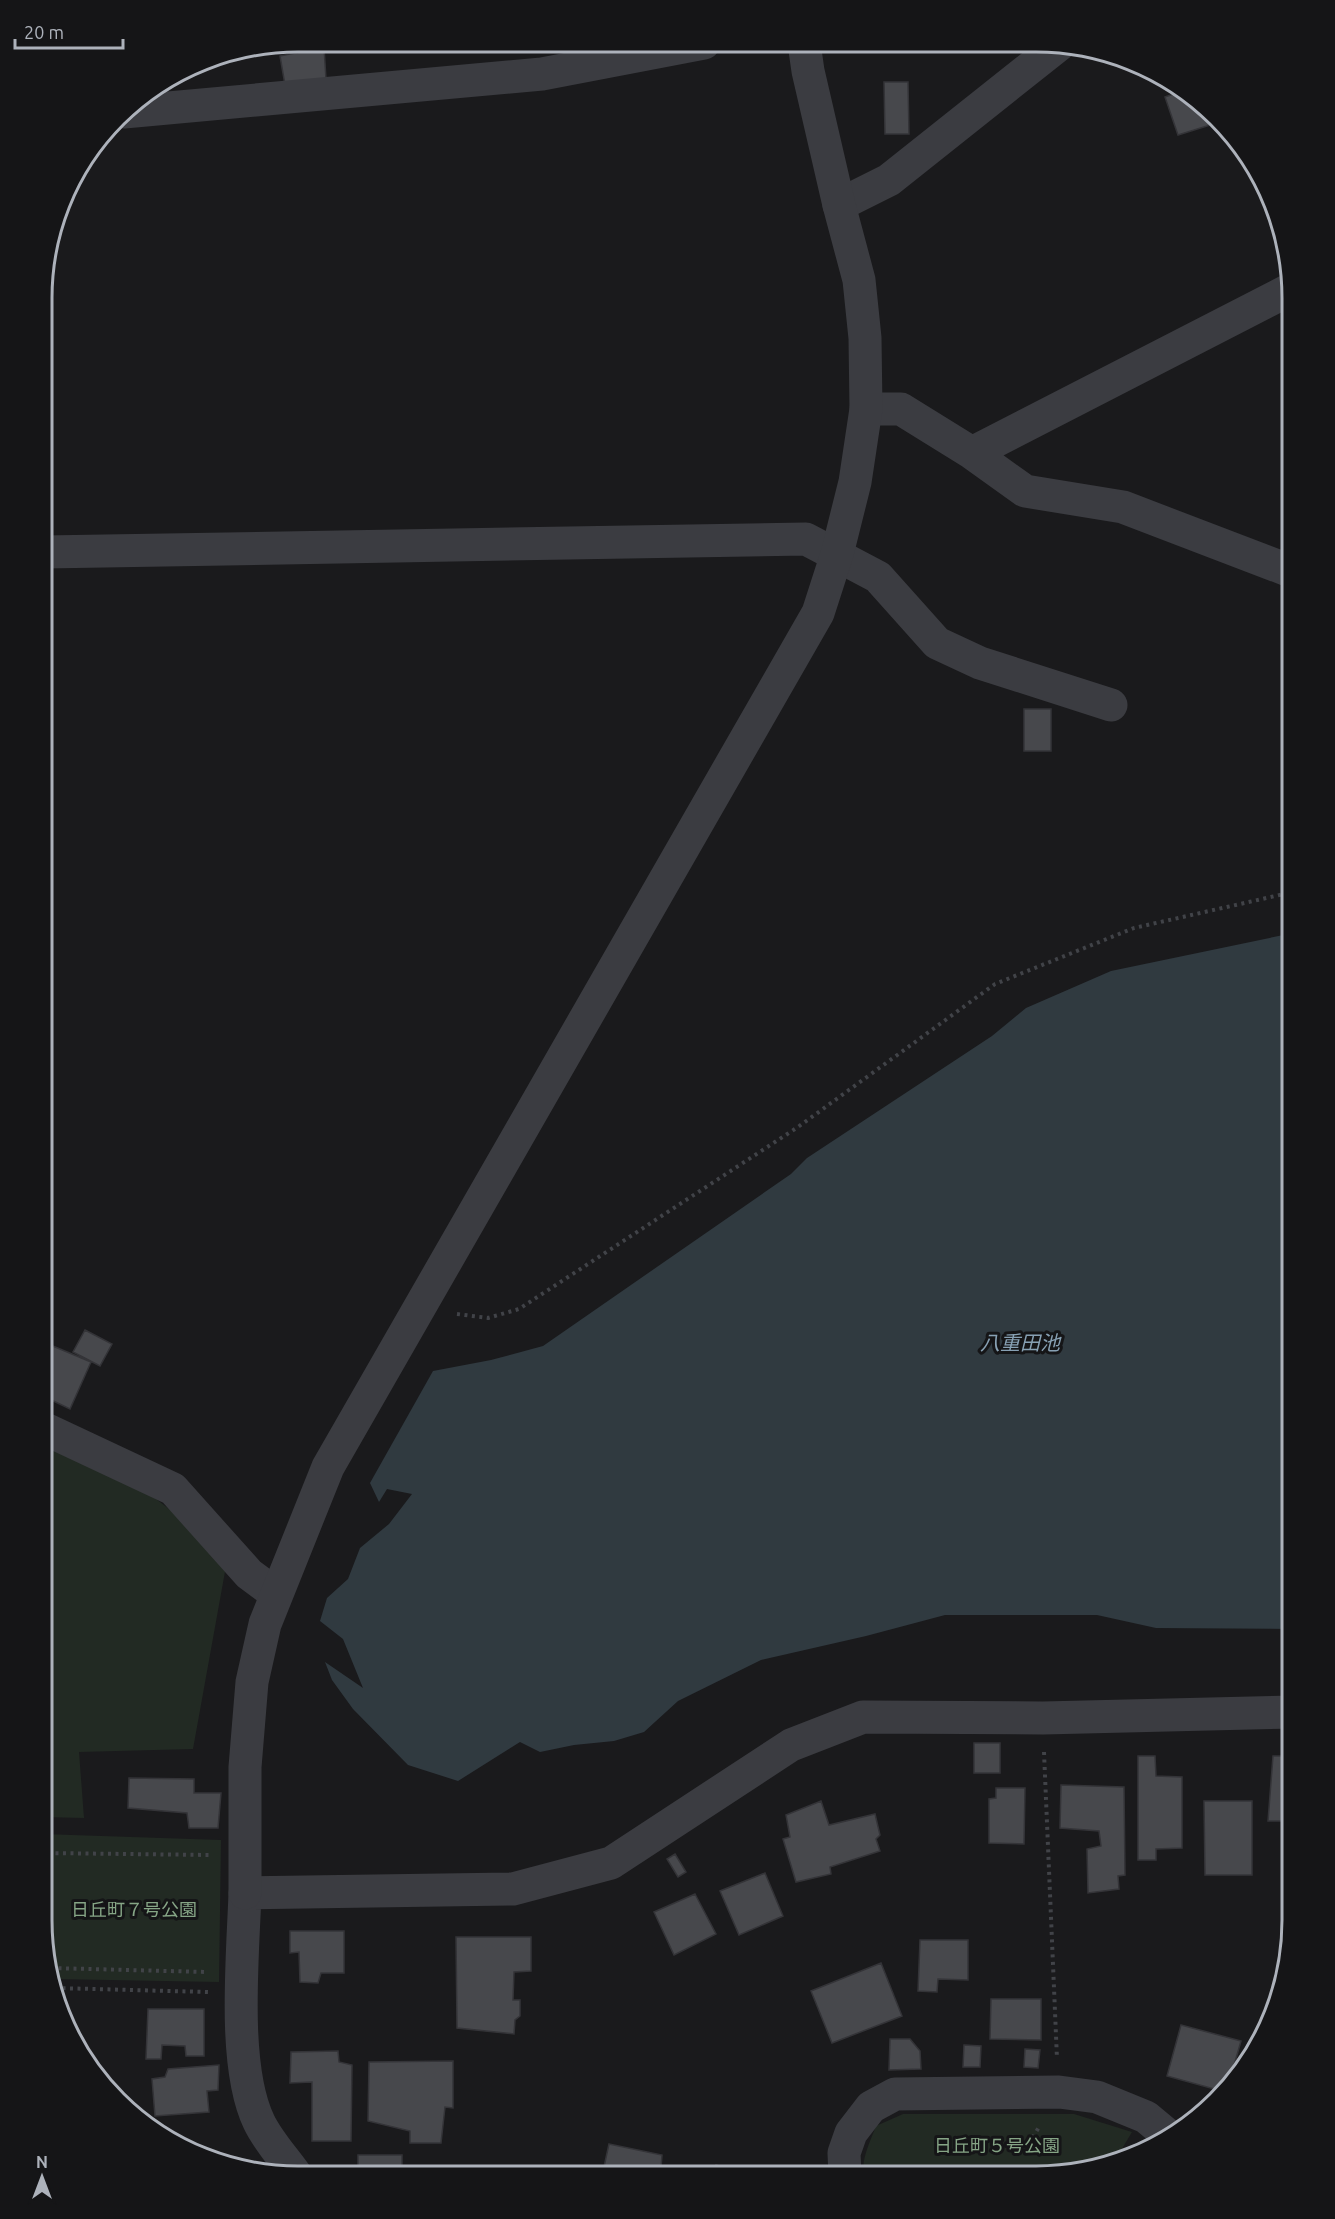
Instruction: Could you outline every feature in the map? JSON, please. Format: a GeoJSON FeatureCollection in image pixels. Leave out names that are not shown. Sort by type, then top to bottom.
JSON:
{"type":"FeatureCollection","features":[{"type":"Feature","properties":{"kind":"street"},"geometry":{"type":"LineString","coordinates":[[140,111],[542,74],[657,52]]}},
{"type":"Feature","properties":{"kind":"street"},"geometry":{"type":"LineString","coordinates":[[290,2166],[259,2122],[250,2097],[243,2049],[247,1719],[264,1624],[328,1467],[818,613],[837,554],[855,482],[866,409],[865,338],[859,280],[839,205],[805,52]]}},
{"type":"Feature","properties":{"kind":"street"},"geometry":{"type":"LineString","coordinates":[[839,205],[889,180],[1049,53]]}},
{"type":"Feature","properties":{"kind":"street"},"geometry":{"type":"LineString","coordinates":[[972,453],[1282,294]]}},
{"type":"Feature","properties":{"kind":"street"},"geometry":{"type":"LineString","coordinates":[[866,409],[901,409],[972,453],[1025,491],[1123,507],[1282,568]]}},
{"type":"Feature","properties":{"kind":"street"},"geometry":{"type":"LineString","coordinates":[[52,552],[806,539],[878,577],[937,643],[980,663],[1111,705]]}},
{"type":"Feature","properties":{"kind":"street"},"geometry":{"type":"LineString","coordinates":[[52,1432],[173,1489],[249,1574],[276,1594]]}},
{"type":"Feature","properties":{"kind":"street"},"geometry":{"type":"LineString","coordinates":[[245,1893],[513,1889],[611,1863],[791,1745],[863,1718],[1043,1718],[1282,1712]]}},
{"type":"Feature","properties":{"kind":"street"},"geometry":{"type":"LineString","coordinates":[[845,2166],[844,2153],[851,2133],[871,2107],[895,2094],[1059,2092],[1097,2097],[1146,2117],[1163,2132]]}},
{"type":"Feature","properties":{"kind":"path"},"geometry":{"type":"LineString","coordinates":[[422,1302],[458,1315],[488,1318],[519,1309],[798,1127],[995,984],[1134,928],[1282,894]]}},
{"type":"Feature","properties":{"kind":"path"},"geometry":{"type":"LineString","coordinates":[[1043,1718],[1059,2092]]}},
{"type":"Feature","properties":{"kind":"path"},"geometry":{"type":"LineString","coordinates":[[52,1853],[212,1855]]}},
{"type":"Feature","properties":{"kind":"path"},"geometry":{"type":"LineString","coordinates":[[57,1968],[206,1972],[207,1965]]}},
{"type":"Feature","properties":{"kind":"path"},"geometry":{"type":"LineString","coordinates":[[62,1988],[243,1993]]}},
{"type":"Feature","properties":{"kind":"green space"},"geometry":{"type":"Polygon","coordinates":[[[52,1418],[228,1555],[193,1749],[79,1752],[84,1818],[52,1817],[52,1418]]]}},
{"type":"Feature","properties":{"kind":"green space","name":"日丘町７号公園"},"geometry":{"type":"Polygon","coordinates":[[[52,1834],[221,1840],[219,1982],[60,1979],[52,1920],[52,1834]]]}},
{"type":"Feature","properties":{"kind":"green space","name":"日丘町５号公園"},"geometry":{"type":"Polygon","coordinates":[[[903,2114],[1074,2114],[1132,2132],[1120,2152],[1069,2164],[1053,2166],[863,2166],[876,2126],[903,2114]]]}},
{"type":"Feature","properties":{"kind":"water","name":"八重田池"},"geometry":{"type":"Polygon","coordinates":[[[1282,935],[1282,1629],[1156,1628],[1097,1615],[945,1615],[761,1660],[678,1701],[644,1732],[614,1741],[574,1745],[540,1752],[520,1742],[458,1781],[408,1765],[353,1709],[332,1680],[325,1662],[363,1688],[343,1639],[320,1621],[327,1598],[348,1579],[360,1548],[389,1524],[412,1494],[387,1489],[379,1502],[370,1483],[433,1371],[491,1360],[543,1346],[791,1174],[807,1158],[992,1036],[1026,1008],[1111,971],[1282,935]]]}},
{"type":"Feature","properties":{"kind":"building"},"geometry":{"type":"Polygon","coordinates":[[[300,52],[324,52],[326,79],[285,85],[280,56],[300,52]]]}},
{"type":"Feature","properties":{"kind":"building"},"geometry":{"type":"Polygon","coordinates":[[[884,82],[908,82],[909,134],[885,134],[884,82]]]}},
{"type":"Feature","properties":{"kind":"building"},"geometry":{"type":"Polygon","coordinates":[[[1173,94],[1210,125],[1178,135],[1165,97],[1173,94]]]}},
{"type":"Feature","properties":{"kind":"building"},"geometry":{"type":"Polygon","coordinates":[[[1024,709],[1051,709],[1051,751],[1024,751],[1024,709]]]}},
{"type":"Feature","properties":{"kind":"building"},"geometry":{"type":"Polygon","coordinates":[[[85,1330],[112,1344],[100,1366],[73,1352],[85,1330]]]}},
{"type":"Feature","properties":{"kind":"building"},"geometry":{"type":"Polygon","coordinates":[[[52,1346],[91,1362],[70,1409],[52,1400],[52,1346]]]}},
{"type":"Feature","properties":{"kind":"building"},"geometry":{"type":"Polygon","coordinates":[[[974,1743],[1000,1743],[1000,1773],[974,1773],[974,1743]]]}},
{"type":"Feature","properties":{"kind":"building"},"geometry":{"type":"Polygon","coordinates":[[[1138,1756],[1155,1756],[1156,1776],[1182,1777],[1182,1848],[1156,1849],[1156,1860],[1138,1860],[1138,1756]]]}},
{"type":"Feature","properties":{"kind":"building"},"geometry":{"type":"Polygon","coordinates":[[[1273,1756],[1282,1756],[1282,1821],[1268,1821],[1273,1756]]]}},
{"type":"Feature","properties":{"kind":"building"},"geometry":{"type":"Polygon","coordinates":[[[129,1778],[194,1779],[194,1793],[221,1793],[218,1828],[189,1828],[187,1813],[128,1808],[129,1778]]]}},
{"type":"Feature","properties":{"kind":"building"},"geometry":{"type":"Polygon","coordinates":[[[1061,1785],[1124,1787],[1125,1875],[1118,1876],[1119,1889],[1088,1893],[1087,1849],[1101,1846],[1099,1831],[1060,1828],[1061,1785]]]}},
{"type":"Feature","properties":{"kind":"building"},"geometry":{"type":"Polygon","coordinates":[[[996,1788],[1025,1788],[1024,1844],[989,1843],[989,1799],[996,1798],[996,1788]]]}},
{"type":"Feature","properties":{"kind":"building"},"geometry":{"type":"Polygon","coordinates":[[[821,1801],[829,1825],[875,1814],[880,1835],[876,1839],[880,1851],[830,1867],[831,1874],[796,1882],[783,1839],[790,1837],[786,1815],[821,1801]]]}},
{"type":"Feature","properties":{"kind":"building"},"geometry":{"type":"Polygon","coordinates":[[[1204,1801],[1252,1801],[1252,1875],[1205,1875],[1204,1801]]]}},
{"type":"Feature","properties":{"kind":"building"},"geometry":{"type":"Polygon","coordinates":[[[675,1854],[686,1872],[678,1877],[667,1859],[675,1854]]]}},
{"type":"Feature","properties":{"kind":"building"},"geometry":{"type":"Polygon","coordinates":[[[765,1873],[783,1916],[739,1935],[720,1891],[765,1873]]]}},
{"type":"Feature","properties":{"kind":"building"},"geometry":{"type":"Polygon","coordinates":[[[695,1894],[716,1934],[674,1955],[654,1912],[695,1894]]]}},
{"type":"Feature","properties":{"kind":"building"},"geometry":{"type":"Polygon","coordinates":[[[290,1931],[344,1931],[344,1973],[321,1973],[318,1983],[300,1982],[299,1952],[290,1953],[290,1931]]]}},
{"type":"Feature","properties":{"kind":"building"},"geometry":{"type":"Polygon","coordinates":[[[456,1937],[531,1937],[531,1971],[514,1972],[513,2000],[520,2000],[520,2016],[515,2020],[514,2034],[457,2028],[456,1937]]]}},
{"type":"Feature","properties":{"kind":"building"},"geometry":{"type":"Polygon","coordinates":[[[920,1940],[968,1940],[968,1980],[938,1979],[937,1992],[918,1991],[920,1940]]]}},
{"type":"Feature","properties":{"kind":"building"},"geometry":{"type":"Polygon","coordinates":[[[881,1963],[902,2016],[832,2043],[811,1991],[881,1963]]]}},
{"type":"Feature","properties":{"kind":"building"},"geometry":{"type":"Polygon","coordinates":[[[991,1999],[1041,1999],[1041,2040],[990,2039],[991,1999]]]}},
{"type":"Feature","properties":{"kind":"building"},"geometry":{"type":"Polygon","coordinates":[[[148,2009],[204,2009],[204,2056],[186,2056],[185,2046],[162,2045],[161,2059],[146,2059],[148,2009]]]}},
{"type":"Feature","properties":{"kind":"building"},"geometry":{"type":"Polygon","coordinates":[[[1181,2025],[1241,2041],[1233,2068],[1215,2089],[1167,2076],[1181,2025]]]}},
{"type":"Feature","properties":{"kind":"building"},"geometry":{"type":"Polygon","coordinates":[[[890,2039],[910,2039],[920,2051],[921,2069],[889,2070],[890,2039]]]}},
{"type":"Feature","properties":{"kind":"building"},"geometry":{"type":"Polygon","coordinates":[[[964,2045],[981,2046],[980,2067],[963,2067],[964,2045]]]}},
{"type":"Feature","properties":{"kind":"building"},"geometry":{"type":"Polygon","coordinates":[[[1025,2049],[1040,2050],[1038,2068],[1024,2067],[1025,2049]]]}},
{"type":"Feature","properties":{"kind":"building"},"geometry":{"type":"Polygon","coordinates":[[[338,2051],[339,2062],[352,2065],[351,2141],[312,2141],[312,2082],[290,2083],[291,2052],[338,2051]]]}},
{"type":"Feature","properties":{"kind":"building"},"geometry":{"type":"Polygon","coordinates":[[[453,2061],[453,2108],[445,2107],[441,2143],[410,2143],[410,2131],[368,2121],[369,2062],[453,2061]]]}},
{"type":"Feature","properties":{"kind":"building"},"geometry":{"type":"Polygon","coordinates":[[[219,2065],[218,2090],[207,2091],[209,2112],[155,2116],[152,2079],[165,2077],[168,2069],[219,2065]]]}},
{"type":"Feature","properties":{"kind":"building"},"geometry":{"type":"Polygon","coordinates":[[[609,2144],[662,2155],[661,2166],[604,2166],[609,2144]]]}},
{"type":"Feature","properties":{"kind":"building"},"geometry":{"type":"Polygon","coordinates":[[[358,2155],[402,2155],[402,2166],[358,2166],[358,2155]]]}}]}
